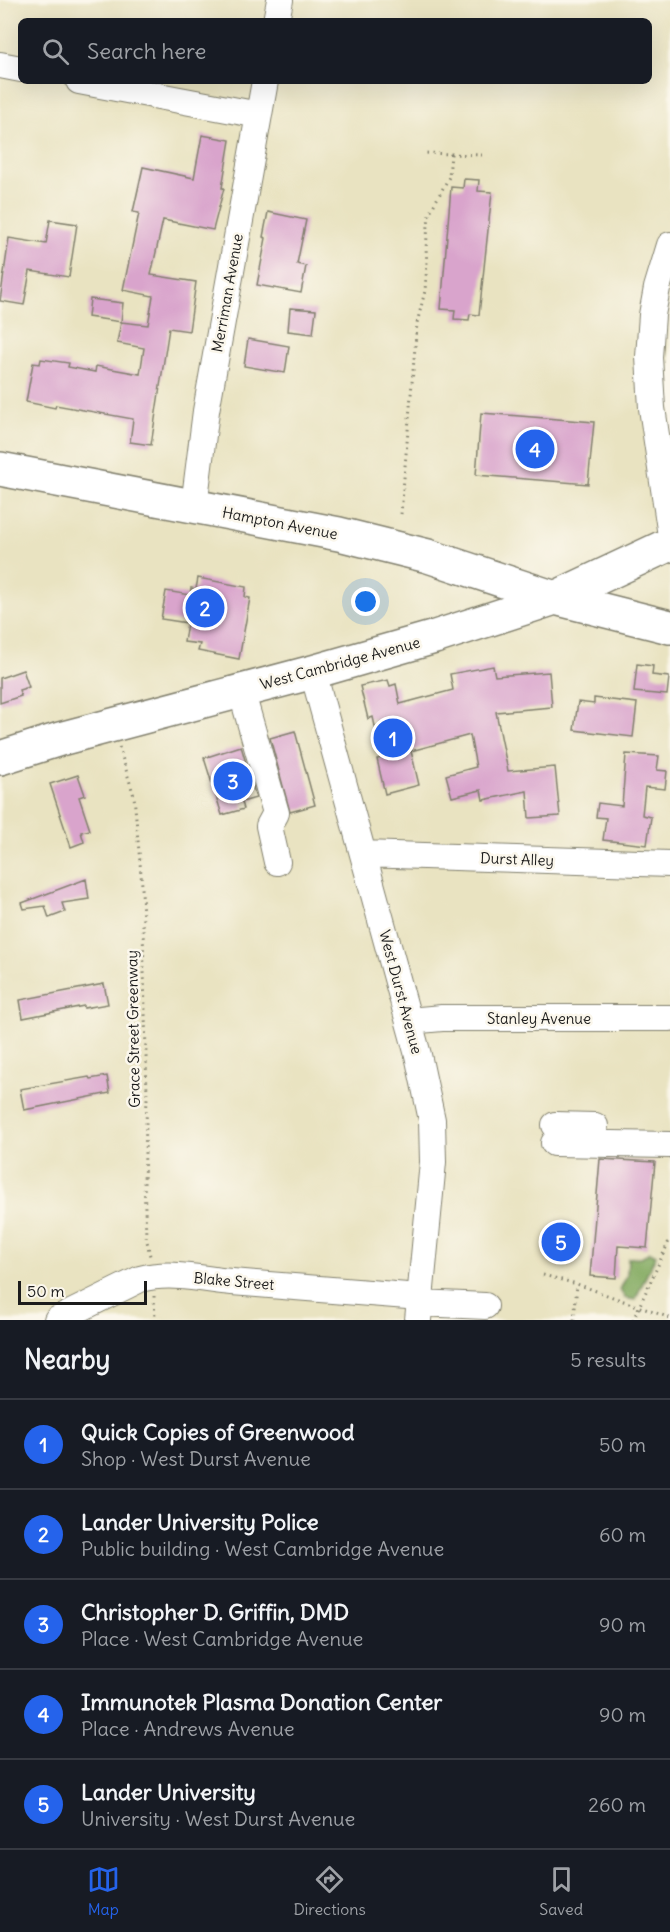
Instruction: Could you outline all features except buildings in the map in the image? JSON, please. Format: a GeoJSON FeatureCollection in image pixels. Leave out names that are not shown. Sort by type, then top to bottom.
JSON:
{"type":"FeatureCollection","features":[{"type":"Feature","properties":{"kind":"main road","name":"Hampton Avenue"},"geometry":{"type":"LineString","coordinates":[[0,469],[339,534],[429,556],[555,598],[670,627]]}},
{"type":"Feature","properties":{"kind":"main road","name":"West Cambridge Avenue"},"geometry":{"type":"LineString","coordinates":[[0,758],[435,637],[555,598],[670,544]]}},
{"type":"Feature","properties":{"kind":"street"},"geometry":{"type":"LineString","coordinates":[[277,18],[280,0]]}},
{"type":"Feature","properties":{"kind":"street"},"geometry":{"type":"LineString","coordinates":[[0,65],[18,68]]}},
{"type":"Feature","properties":{"kind":"street"},"geometry":{"type":"LineString","coordinates":[[96,84],[259,115]]}},
{"type":"Feature","properties":{"kind":"street","name":"Merriman Avenue"},"geometry":{"type":"LineString","coordinates":[[194,506],[206,411],[265,84]]}},
{"type":"Feature","properties":{"kind":"street"},"geometry":{"type":"LineString","coordinates":[[670,245],[652,315],[650,357],[652,408],[670,529]]}},
{"type":"Feature","properties":{"kind":"street","name":"West Durst Avenue"},"geometry":{"type":"LineString","coordinates":[[313,672],[428,1096],[433,1135],[433,1162],[419,1307]]}},
{"type":"Feature","properties":{"kind":"street"},"geometry":{"type":"LineString","coordinates":[[241,690],[276,813],[268,826],[278,862]]}},
{"type":"Feature","properties":{"kind":"street","name":"Durst Alley"},"geometry":{"type":"LineString","coordinates":[[363,854],[670,864]]}},
{"type":"Feature","properties":{"kind":"street","name":"Stanley Avenue"},"geometry":{"type":"LineString","coordinates":[[409,1021],[442,1018],[670,1018]]}},
{"type":"Feature","properties":{"kind":"street"},"geometry":{"type":"LineString","coordinates":[[670,1129],[555,1134],[670,1145]]}},
{"type":"Feature","properties":{"kind":"street","name":"Blake Street"},"geometry":{"type":"LineString","coordinates":[[57,1320],[140,1279],[153,1275],[230,1282],[419,1307],[485,1306]]}},
{"type":"Feature","properties":{"kind":"path"},"geometry":{"type":"LineString","coordinates":[[424,153],[482,155]]}},
{"type":"Feature","properties":{"kind":"path"},"geometry":{"type":"LineString","coordinates":[[401,514],[417,323],[425,291],[429,214],[449,177],[451,154]]}},
{"type":"Feature","properties":{"kind":"path","name":"Grace Street Greenway"},"geometry":{"type":"LineString","coordinates":[[117,739],[134,795],[142,885],[147,1097],[144,1181],[146,1236],[153,1275],[155,1320]]}},
{"type":"Feature","properties":{"kind":"path"},"geometry":{"type":"LineString","coordinates":[[633,1320],[670,1239]]}},
{"type":"Feature","properties":{"kind":"path"},"geometry":{"type":"LineString","coordinates":[[543,1275],[577,1284],[670,1318]]}},
{"type":"Feature","properties":{"kind":"path"},"geometry":{"type":"LineString","coordinates":[[574,1320],[577,1284]]}},
{"type":"Feature","properties":{"kind":"green space"},"geometry":{"type":"Polygon","coordinates":[[[650,1252],[656,1255],[635,1300],[625,1298],[620,1290],[627,1275],[628,1258],[641,1257],[650,1252]]]}},
{"type":"Feature","properties":{"kind":"place","name":"Immunotek Plasma Donation Center"},"geometry":{"type":"Point","coordinates":[535,449]}},
{"type":"Feature","properties":{"kind":"place","name":"Lander University Police"},"geometry":{"type":"Point","coordinates":[205,608]}},
{"type":"Feature","properties":{"kind":"place","name":"Quick Copies of Greenwood"},"geometry":{"type":"Point","coordinates":[393,738]}},
{"type":"Feature","properties":{"kind":"place","name":"Christopher D. Griffin, DMD"},"geometry":{"type":"Point","coordinates":[233,781]}},
{"type":"Feature","properties":{"kind":"place","name":"Lander University"},"geometry":{"type":"Point","coordinates":[561,1242]}}]}
